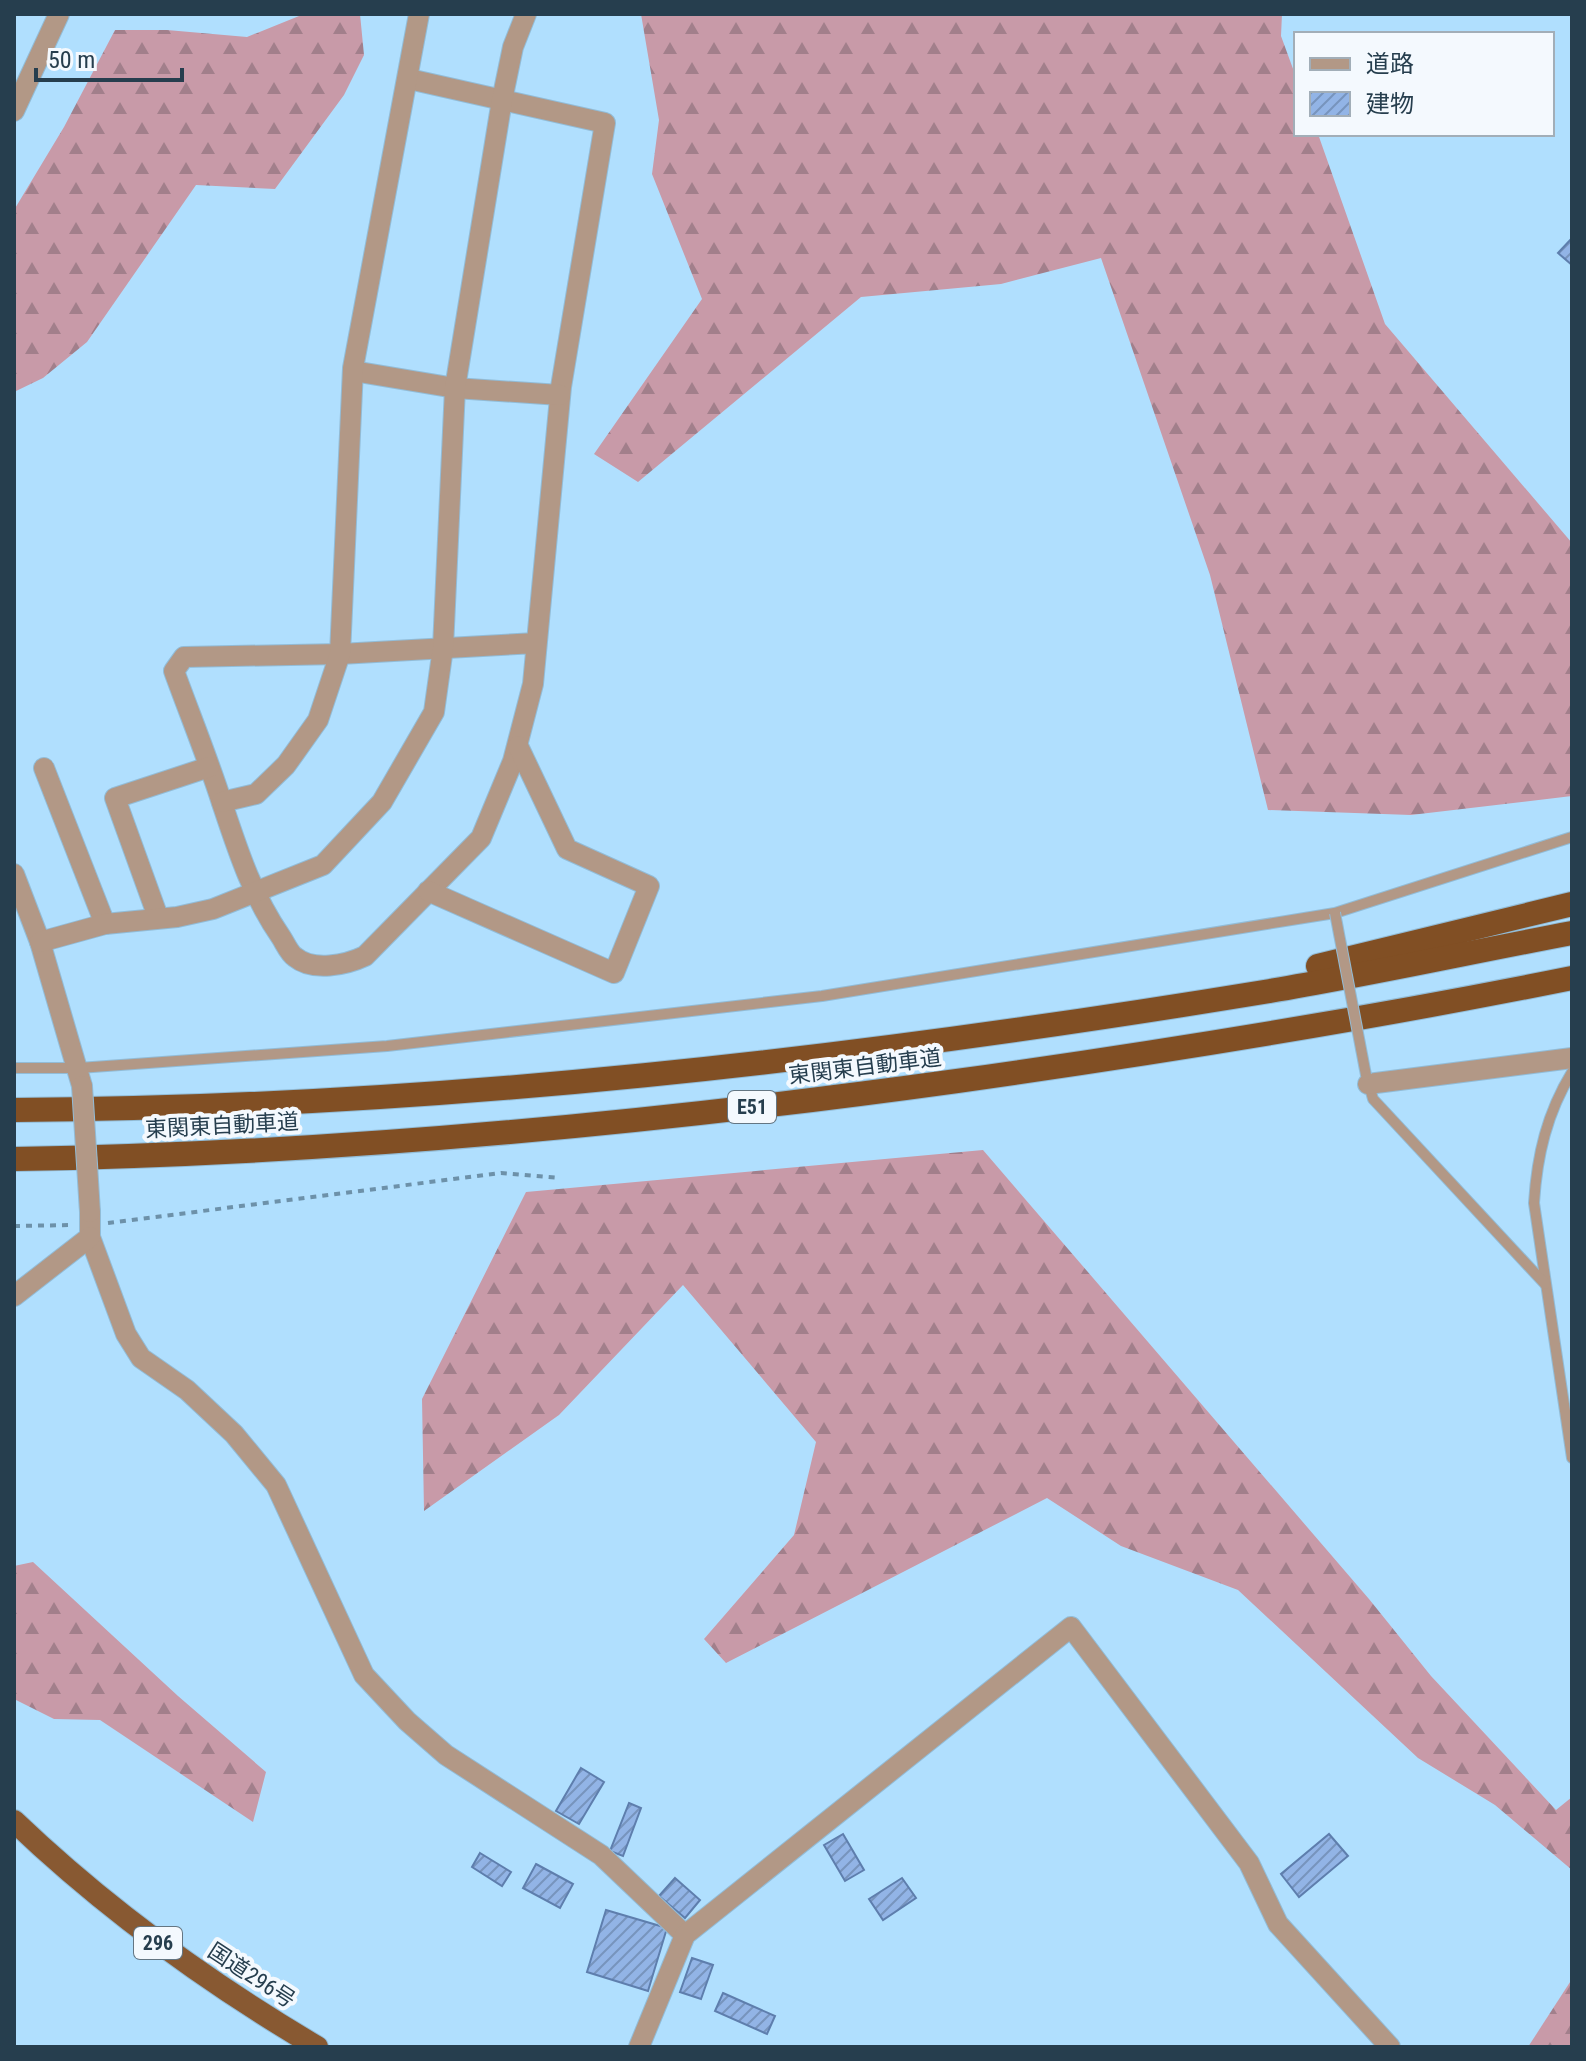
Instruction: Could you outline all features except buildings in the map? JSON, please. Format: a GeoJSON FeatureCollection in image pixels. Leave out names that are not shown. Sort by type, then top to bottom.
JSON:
{"type":"FeatureCollection","features":[{"type":"Feature","properties":{"kind":"highway"},"geometry":{"type":"LineString","coordinates":[[1145,1009],[1572,904]]}},
{"type":"Feature","properties":{"kind":"highway","name":"東関東自動車道"},"geometry":{"type":"LineString","coordinates":[[14,1110],[120,1110],[474,1090],[693,1070],[1271,990],[1572,933]]}},
{"type":"Feature","properties":{"kind":"highway","name":"東関東自動車道"},"geometry":{"type":"LineString","coordinates":[[14,1159],[119,1157],[466,1137],[703,1113],[1157,1053],[1572,978]]}},
{"type":"Feature","properties":{"kind":"highway"},"geometry":{"type":"LineString","coordinates":[[1483,996],[1572,987]]}},
{"type":"Feature","properties":{"kind":"highway","name":"国道296号"},"geometry":{"type":"LineString","coordinates":[[14,1821],[122,1917],[257,2012],[317,2047]]}},
{"type":"Feature","properties":{"kind":"street"},"geometry":{"type":"LineString","coordinates":[[14,111],[59,14]]}},
{"type":"Feature","properties":{"kind":"street"},"geometry":{"type":"LineString","coordinates":[[222,802],[256,794],[286,765],[318,720],[340,654],[353,371],[419,14]]}},
{"type":"Feature","properties":{"kind":"street"},"geometry":{"type":"LineString","coordinates":[[40,942],[105,924],[177,917],[213,909],[323,865],[382,802],[434,712],[443,648],[455,388],[502,100],[513,47],[526,14]]}},
{"type":"Feature","properties":{"kind":"street"},"geometry":{"type":"LineString","coordinates":[[409,79],[605,123],[560,395],[533,684],[518,746],[481,838],[365,956],[348,964],[332,965],[308,964],[295,957],[243,870],[222,802],[174,671],[184,657],[340,654],[536,643]]}},
{"type":"Feature","properties":{"kind":"street"},"geometry":{"type":"LineString","coordinates":[[353,371],[455,388],[560,395]]}},
{"type":"Feature","properties":{"kind":"street"},"geometry":{"type":"LineString","coordinates":[[428,891],[614,973],[649,886],[567,849],[518,746]]}},
{"type":"Feature","properties":{"kind":"street"},"geometry":{"type":"LineString","coordinates":[[158,917],[115,798],[209,767]]}},
{"type":"Feature","properties":{"kind":"street"},"geometry":{"type":"LineString","coordinates":[[44,768],[105,924]]}},
{"type":"Feature","properties":{"kind":"street"},"geometry":{"type":"LineString","coordinates":[[14,874],[40,942],[80,1077],[90,1225],[126,1334],[141,1358],[187,1390],[234,1434],[276,1485],[364,1675],[407,1721],[446,1755],[601,1855],[685,1935]]}},
{"type":"Feature","properties":{"kind":"street"},"geometry":{"type":"LineString","coordinates":[[1367,1080],[1572,1058]]}},
{"type":"Feature","properties":{"kind":"street"},"geometry":{"type":"LineString","coordinates":[[14,1296],[90,1225]]}},
{"type":"Feature","properties":{"kind":"street"},"geometry":{"type":"LineString","coordinates":[[639,2047],[685,1935],[1071,1627],[1249,1863],[1278,1924],[1390,2047]]}},
{"type":"Feature","properties":{"kind":"lane"},"geometry":{"type":"LineString","coordinates":[[14,1068],[80,1077],[387,1046],[822,996],[1335,913],[1572,837]]}},
{"type":"Feature","properties":{"kind":"lane"},"geometry":{"type":"LineString","coordinates":[[1335,913],[1373,1099],[1545,1284]]}},
{"type":"Feature","properties":{"kind":"lane"},"geometry":{"type":"LineString","coordinates":[[1572,1072],[1557,1096],[1543,1138],[1534,1203],[1572,1458]]}},
{"type":"Feature","properties":{"kind":"path"},"geometry":{"type":"LineString","coordinates":[[14,1226],[90,1225],[501,1173],[560,1178]]}},
{"type":"Feature","properties":{"kind":"green space"},"geometry":{"type":"Polygon","coordinates":[[[304,14],[360,14],[364,55],[344,95],[275,189],[196,185],[87,342],[43,378],[14,392],[14,210],[64,127],[115,30],[167,30],[247,37],[304,14]]]}},
{"type":"Feature","properties":{"kind":"green space"},"geometry":{"type":"Polygon","coordinates":[[[641,14],[1282,14],[1281,36],[1294,72],[1294,136],[1319,136],[1385,324],[1572,543],[1572,796],[1411,815],[1268,810],[1210,575],[1101,258],[1001,284],[861,297],[638,482],[594,454],[702,299],[652,174],[659,120],[641,14]]]}},
{"type":"Feature","properties":{"kind":"green space"},"geometry":{"type":"Polygon","coordinates":[[[983,1150],[1369,1599],[1431,1676],[1556,1810],[1572,1797],[1572,1870],[1495,1805],[1418,1758],[1238,1590],[1121,1546],[1047,1498],[726,1663],[704,1639],[794,1535],[816,1442],[683,1285],[559,1415],[424,1511],[422,1399],[526,1192],[983,1150]]]}},
{"type":"Feature","properties":{"kind":"green space"},"geometry":{"type":"Polygon","coordinates":[[[33,1562],[178,1696],[266,1772],[253,1822],[100,1720],[54,1719],[14,1699],[14,1566],[33,1562]]]}},
{"type":"Feature","properties":{"kind":"green space"},"geometry":{"type":"Polygon","coordinates":[[[1572,1979],[1572,2047],[1528,2047],[1572,1979]]]}}]}
